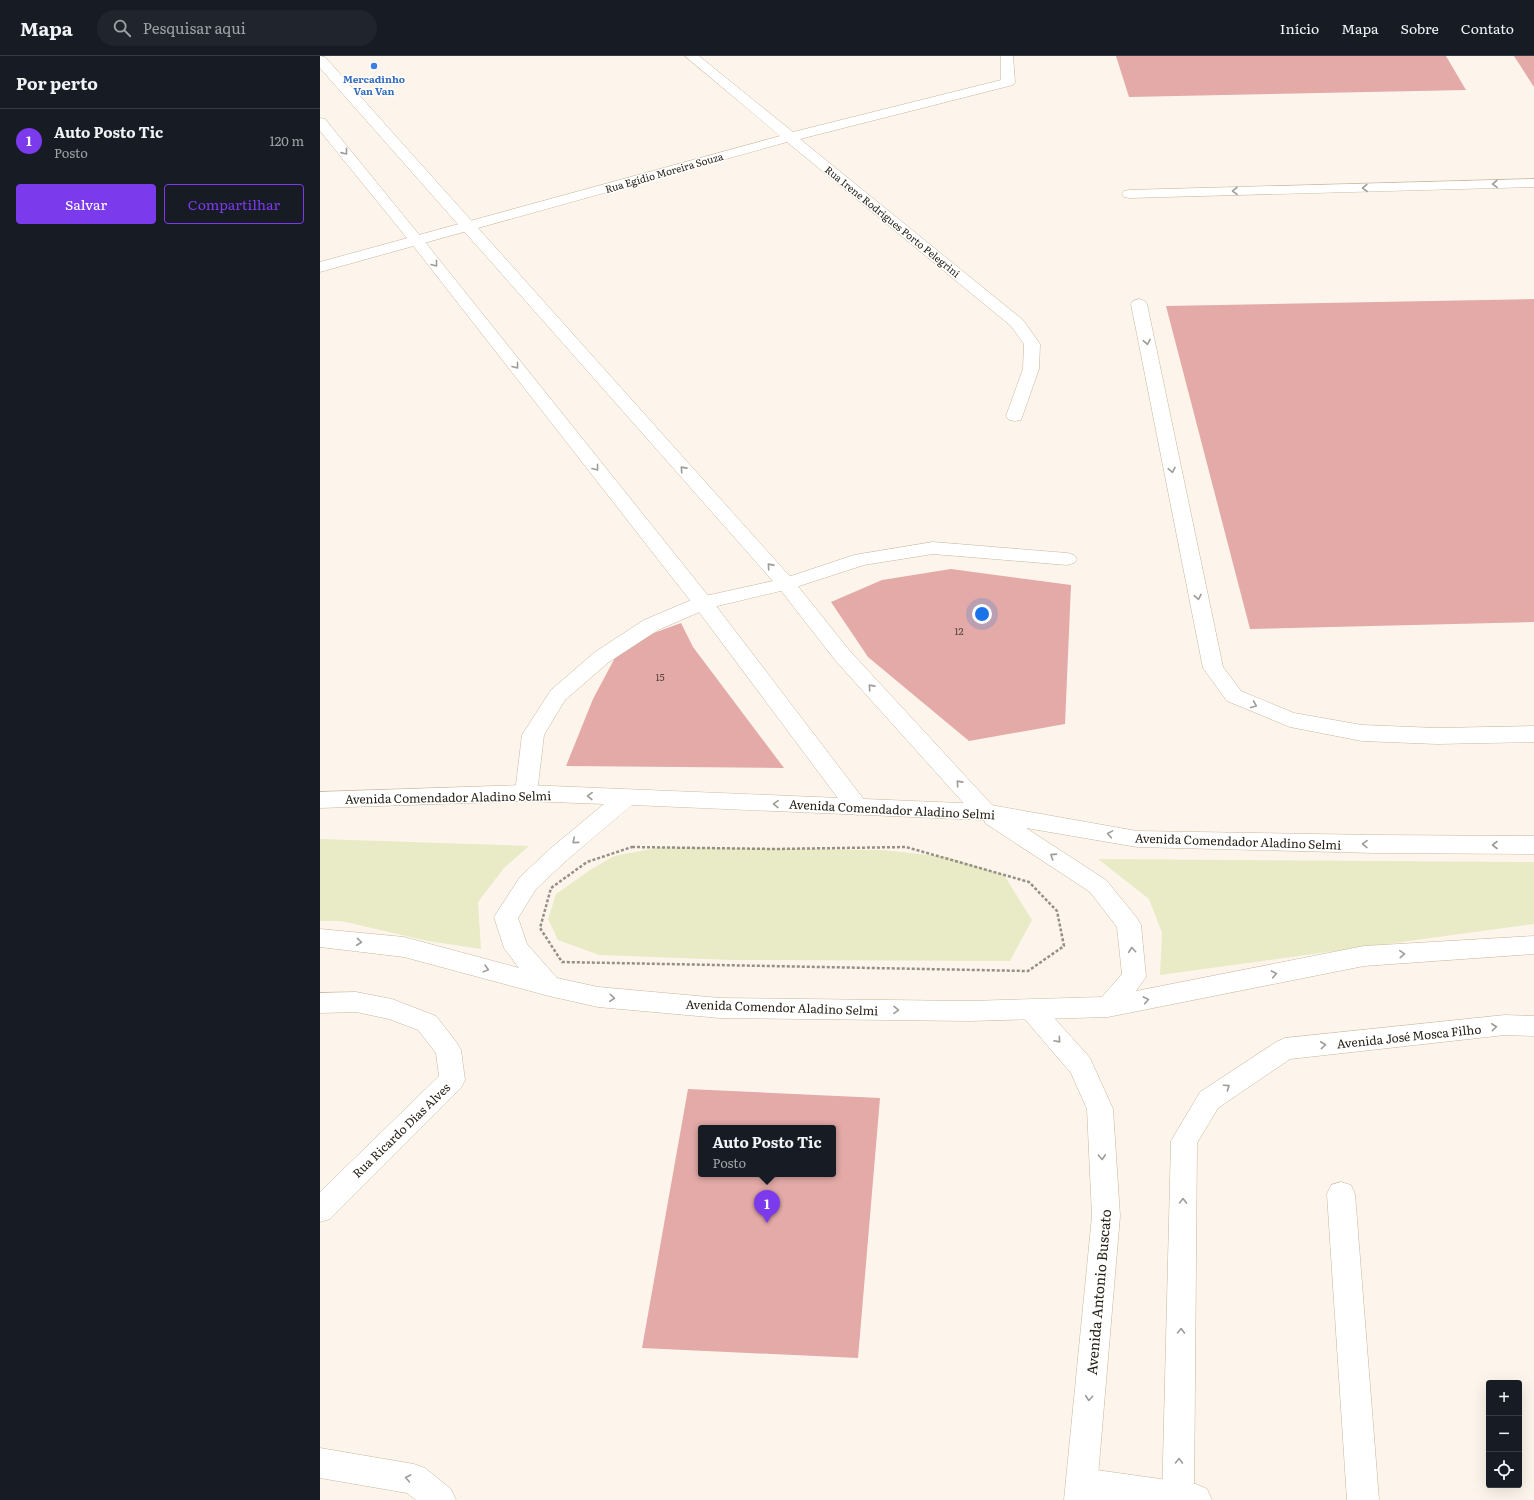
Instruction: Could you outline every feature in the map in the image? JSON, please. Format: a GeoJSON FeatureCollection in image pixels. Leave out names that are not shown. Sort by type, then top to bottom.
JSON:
{"type":"FeatureCollection","features":[{"type":"Feature","properties":{"kind":"main road","name":"Rua Irene Rodrigues Porto Pelegrini"},"geometry":{"type":"LineString","coordinates":[[691,56],[1018,323],[1032,344],[1031,369],[1015,416]]}},
{"type":"Feature","properties":{"kind":"main road","name":"Rua Egídio Moreira Souza"},"geometry":{"type":"LineString","coordinates":[[320,267],[790,137],[1008,82],[1007,56]]}},
{"type":"Feature","properties":{"kind":"main road"},"geometry":{"type":"LineString","coordinates":[[320,60],[786,584],[842,655],[985,812],[1098,886],[1129,925],[1134,978],[1108,1007]]}},
{"type":"Feature","properties":{"kind":"main road"},"geometry":{"type":"LineString","coordinates":[[320,122],[416,240],[703,603],[857,807]]}},
{"type":"Feature","properties":{"kind":"main road"},"geometry":{"type":"LineString","coordinates":[[1129,194],[1534,183]]}},
{"type":"Feature","properties":{"kind":"main road"},"geometry":{"type":"LineString","coordinates":[[1139,304],[1213,668],[1234,696],[1290,720],[1362,733],[1437,736],[1534,734]]}},
{"type":"Feature","properties":{"kind":"main road"},"geometry":{"type":"LineString","coordinates":[[526,793],[532,735],[558,695],[602,657],[645,629],[703,603],[786,584],[860,559],[933,548],[1067,559]]}},
{"type":"Feature","properties":{"kind":"main road","name":"Avenida Comendador Aladino Selmi"},"geometry":{"type":"LineString","coordinates":[[320,800],[526,793],[985,812],[1137,839],[1367,844],[1534,845]]}},
{"type":"Feature","properties":{"kind":"main road"},"geometry":{"type":"LineString","coordinates":[[549,986],[516,948],[506,917],[528,883],[558,854],[626,798]]}},
{"type":"Feature","properties":{"kind":"main road","name":"Avenida Comendor Aladino Selmi"},"geometry":{"type":"LineString","coordinates":[[320,938],[404,947],[549,986],[598,997],[720,1008],[1032,1010],[1108,1007],[1364,956],[1534,945]]}},
{"type":"Feature","properties":{"kind":"main road","name":"Rua Ricardo Dias Alves"},"geometry":{"type":"LineString","coordinates":[[320,1003],[356,1002],[392,1009],[427,1023],[448,1050],[452,1080],[320,1210]]}},
{"type":"Feature","properties":{"kind":"main road","name":"Avenida Antonio Buscato"},"geometry":{"type":"LineString","coordinates":[[1032,1010],[1081,1066],[1100,1109],[1106,1216],[1081,1492]]}},
{"type":"Feature","properties":{"kind":"main road","name":"Avenida José Mosca Filho"},"geometry":{"type":"LineString","coordinates":[[1184,1499],[1184,1141],[1209,1100],[1285,1049],[1505,1026],[1534,1026]]}},
{"type":"Feature","properties":{"kind":"main road"},"geometry":{"type":"LineString","coordinates":[[1341,1194],[1362,1500]]}},
{"type":"Feature","properties":{"kind":"main road"},"geometry":{"type":"LineString","coordinates":[[320,1463],[414,1479],[440,1500]]}},
{"type":"Feature","properties":{"kind":"main road"},"geometry":{"type":"LineString","coordinates":[[1081,1492],[1184,1499]]}},
{"type":"Feature","properties":{"kind":"path"},"geometry":{"type":"LineString","coordinates":[[632,847],[705,848],[775,849],[906,847],[1029,882],[1057,911],[1064,946],[1028,971],[562,962],[540,928],[551,888],[587,862],[632,847]]}},
{"type":"Feature","properties":{"kind":"green space"},"geometry":{"type":"Polygon","coordinates":[[[320,839],[529,846],[504,868],[478,902],[481,949],[428,941],[341,921],[320,921],[320,839]]]}},
{"type":"Feature","properties":{"kind":"green space"},"geometry":{"type":"Polygon","coordinates":[[[662,847],[882,850],[948,857],[1004,875],[1032,920],[1010,961],[733,960],[599,955],[558,940],[548,919],[556,894],[590,870],[614,856],[662,847]]]}},
{"type":"Feature","properties":{"kind":"green space"},"geometry":{"type":"Polygon","coordinates":[[[1098,859],[1534,862],[1534,924],[1160,975],[1162,933],[1149,899],[1098,859]]]}},
{"type":"Feature","properties":{"kind":"building"},"geometry":{"type":"Polygon","coordinates":[[[1116,56],[1446,56],[1466,90],[1129,97],[1116,56]]]}},
{"type":"Feature","properties":{"kind":"building"},"geometry":{"type":"Polygon","coordinates":[[[1514,56],[1534,56],[1534,87],[1514,56]]]}},
{"type":"Feature","properties":{"kind":"building"},"geometry":{"type":"Polygon","coordinates":[[[1534,299],[1534,622],[1250,629],[1166,306],[1534,299]]]}},
{"type":"Feature","properties":{"kind":"building"},"geometry":{"type":"Polygon","coordinates":[[[951,569],[1071,585],[1065,724],[969,741],[868,657],[831,602],[882,580],[951,569]]]}},
{"type":"Feature","properties":{"kind":"building"},"geometry":{"type":"Polygon","coordinates":[[[681,623],[693,647],[784,768],[566,766],[593,699],[617,654],[651,634],[681,623]]]}},
{"type":"Feature","properties":{"kind":"building"},"geometry":{"type":"Polygon","coordinates":[[[688,1089],[880,1098],[858,1358],[642,1348],[688,1089]]]}},
{"type":"Feature","properties":{"kind":"place","name":"Mercadinho Van Van"},"geometry":{"type":"Point","coordinates":[374,66]}},
{"type":"Feature","properties":{"kind":"place","name":"Auto Posto Tic"},"geometry":{"type":"Point","coordinates":[767,1223]}}]}
